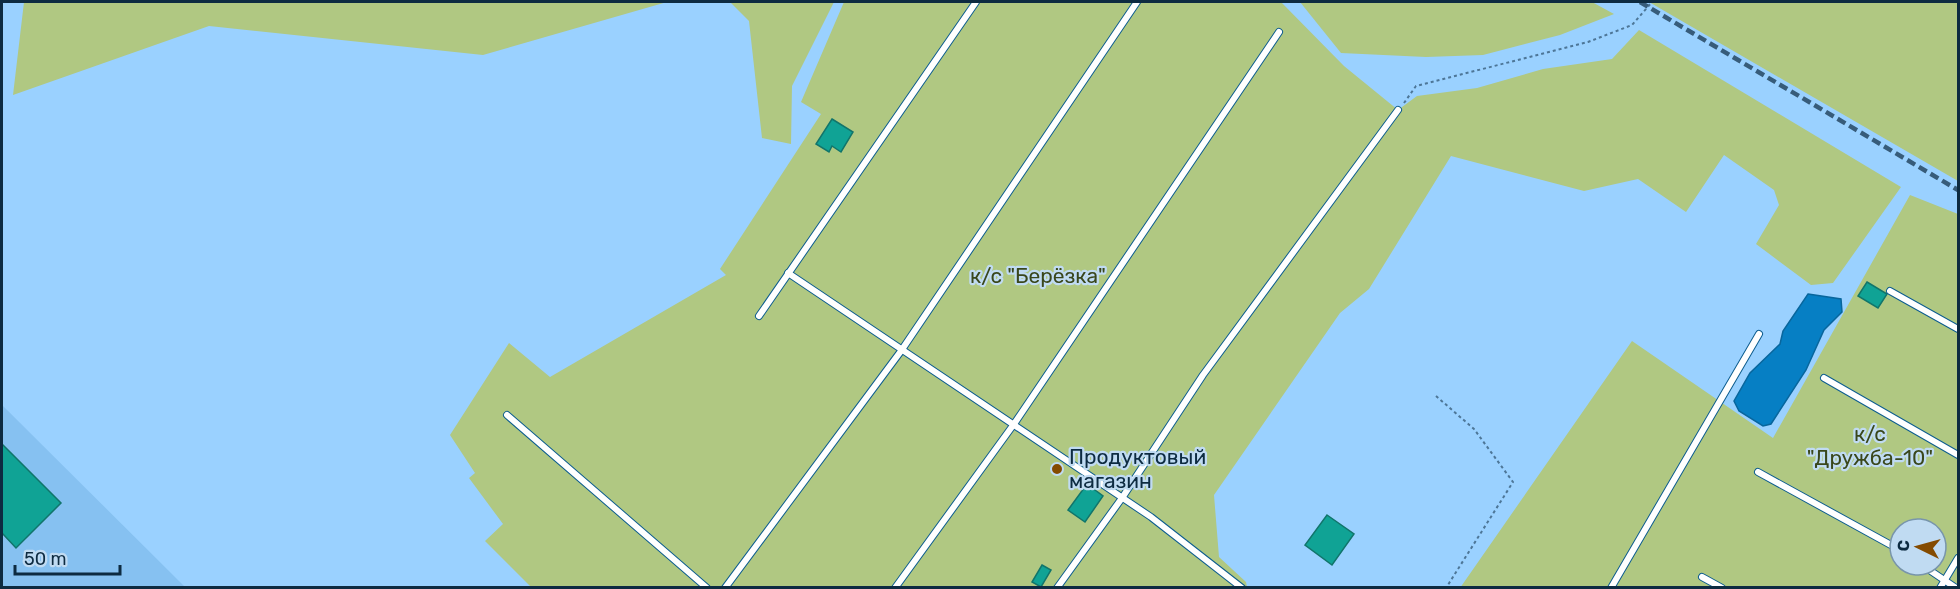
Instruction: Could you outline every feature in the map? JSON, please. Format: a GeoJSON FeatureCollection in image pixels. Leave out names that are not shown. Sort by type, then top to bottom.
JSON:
{"type":"FeatureCollection","features":[{"type":"Feature","properties":{"kind":"lane"},"geometry":{"type":"LineString","coordinates":[[759,316],[976,2]]}},
{"type":"Feature","properties":{"kind":"lane"},"geometry":{"type":"LineString","coordinates":[[724,588],[901,351],[1137,2]]}},
{"type":"Feature","properties":{"kind":"lane"},"geometry":{"type":"LineString","coordinates":[[895,588],[1014,424],[1279,32]]}},
{"type":"Feature","properties":{"kind":"lane"},"geometry":{"type":"LineString","coordinates":[[1057,588],[1122,498],[1203,375],[1398,110]]}},
{"type":"Feature","properties":{"kind":"lane"},"geometry":{"type":"LineString","coordinates":[[788,273],[1151,517],[1242,587]]}},
{"type":"Feature","properties":{"kind":"lane"},"geometry":{"type":"LineString","coordinates":[[1890,291],[1959,328]]}},
{"type":"Feature","properties":{"kind":"lane"},"geometry":{"type":"LineString","coordinates":[[1611,588],[1759,334]]}},
{"type":"Feature","properties":{"kind":"lane"},"geometry":{"type":"LineString","coordinates":[[1824,378],[1959,454]]}},
{"type":"Feature","properties":{"kind":"lane"},"geometry":{"type":"LineString","coordinates":[[507,415],[707,588]]}},
{"type":"Feature","properties":{"kind":"lane"},"geometry":{"type":"LineString","coordinates":[[1758,472],[1888,543]]}},
{"type":"Feature","properties":{"kind":"lane"},"geometry":{"type":"LineString","coordinates":[[1940,588],[1959,558]]}},
{"type":"Feature","properties":{"kind":"lane"},"geometry":{"type":"LineString","coordinates":[[1702,577],[1722,588]]}},
{"type":"Feature","properties":{"kind":"lane"},"geometry":{"type":"LineString","coordinates":[[1938,577],[1956,588]]}},
{"type":"Feature","properties":{"kind":"path"},"geometry":{"type":"LineString","coordinates":[[1398,110],[1416,86],[1588,42],[1632,25],[1652,2]]}},
{"type":"Feature","properties":{"kind":"path"},"geometry":{"type":"LineString","coordinates":[[1436,396],[1474,429],[1513,482],[1446,588]]}},
{"type":"Feature","properties":{"kind":"shaded area"},"geometry":{"type":"Polygon","coordinates":[[[1808,294],[1841,299],[1842,312],[1824,330],[1806,370],[1771,424],[1763,426],[1739,411],[1734,401],[1750,373],[1780,344],[1783,331],[1808,294]]]}},
{"type":"Feature","properties":{"kind":"shaded area"},"geometry":{"type":"Polygon","coordinates":[[[2,405],[185,587],[2,587],[2,405]]]}},
{"type":"Feature","properties":{"kind":"green space"},"geometry":{"type":"Polygon","coordinates":[[[24,2],[667,2],[483,55],[209,26],[13,95],[24,2]]]}},
{"type":"Feature","properties":{"kind":"green space"},"geometry":{"type":"Polygon","coordinates":[[[730,2],[834,2],[792,86],[791,144],[762,138],[749,21],[730,2]]]}},
{"type":"Feature","properties":{"kind":"green space","name":"к/с \"Берёзка\""},"geometry":{"type":"Polygon","coordinates":[[[844,2],[1281,2],[1344,66],[1398,110],[1417,96],[1477,88],[1543,69],[1612,59],[1639,30],[1901,187],[1833,283],[1811,285],[1756,244],[1779,205],[1774,190],[1724,155],[1686,212],[1638,179],[1584,191],[1451,156],[1369,289],[1340,313],[1214,495],[1219,557],[1246,582],[1247,587],[531,587],[485,541],[503,524],[469,478],[475,473],[450,435],[509,343],[550,377],[726,275],[720,269],[821,114],[801,102],[844,2]]]}},
{"type":"Feature","properties":{"kind":"green space"},"geometry":{"type":"Polygon","coordinates":[[[1300,2],[1592,2],[1614,14],[1560,35],[1483,55],[1426,57],[1341,53],[1300,2]]]}},
{"type":"Feature","properties":{"kind":"green space"},"geometry":{"type":"Polygon","coordinates":[[[1649,2],[1958,2],[1958,181],[1649,2]]]}},
{"type":"Feature","properties":{"kind":"green space","name":"к/с \"Дружба-10\""},"geometry":{"type":"Polygon","coordinates":[[[1910,195],[1958,214],[1958,587],[1460,588],[1632,341],[1773,438],[1910,195]]]}},
{"type":"Feature","properties":{"kind":"building"},"geometry":{"type":"Polygon","coordinates":[[[832,119],[853,132],[841,152],[832,146],[829,152],[816,144],[832,119]]]}},
{"type":"Feature","properties":{"kind":"building"},"geometry":{"type":"Polygon","coordinates":[[[1867,282],[1887,294],[1878,308],[1858,296],[1867,282]]]}},
{"type":"Feature","properties":{"kind":"building"},"geometry":{"type":"Polygon","coordinates":[[[2,444],[61,503],[16,548],[2,533],[2,444]]]}},
{"type":"Feature","properties":{"kind":"building"},"geometry":{"type":"Polygon","coordinates":[[[1087,484],[1103,496],[1085,522],[1068,510],[1087,484]]]}},
{"type":"Feature","properties":{"kind":"building"},"geometry":{"type":"Polygon","coordinates":[[[1327,515],[1354,534],[1332,565],[1305,545],[1327,515]]]}},
{"type":"Feature","properties":{"kind":"building"},"geometry":{"type":"Polygon","coordinates":[[[1042,565],[1051,570],[1041,587],[1032,582],[1042,565]]]}},
{"type":"Feature","properties":{"kind":"railway"},"geometry":{"type":"LineString","coordinates":[[1640,2],[1958,190]]}},
{"type":"Feature","properties":{"kind":"place","name":"Продуктовый магазин"},"geometry":{"type":"Point","coordinates":[1057,469]}}]}
